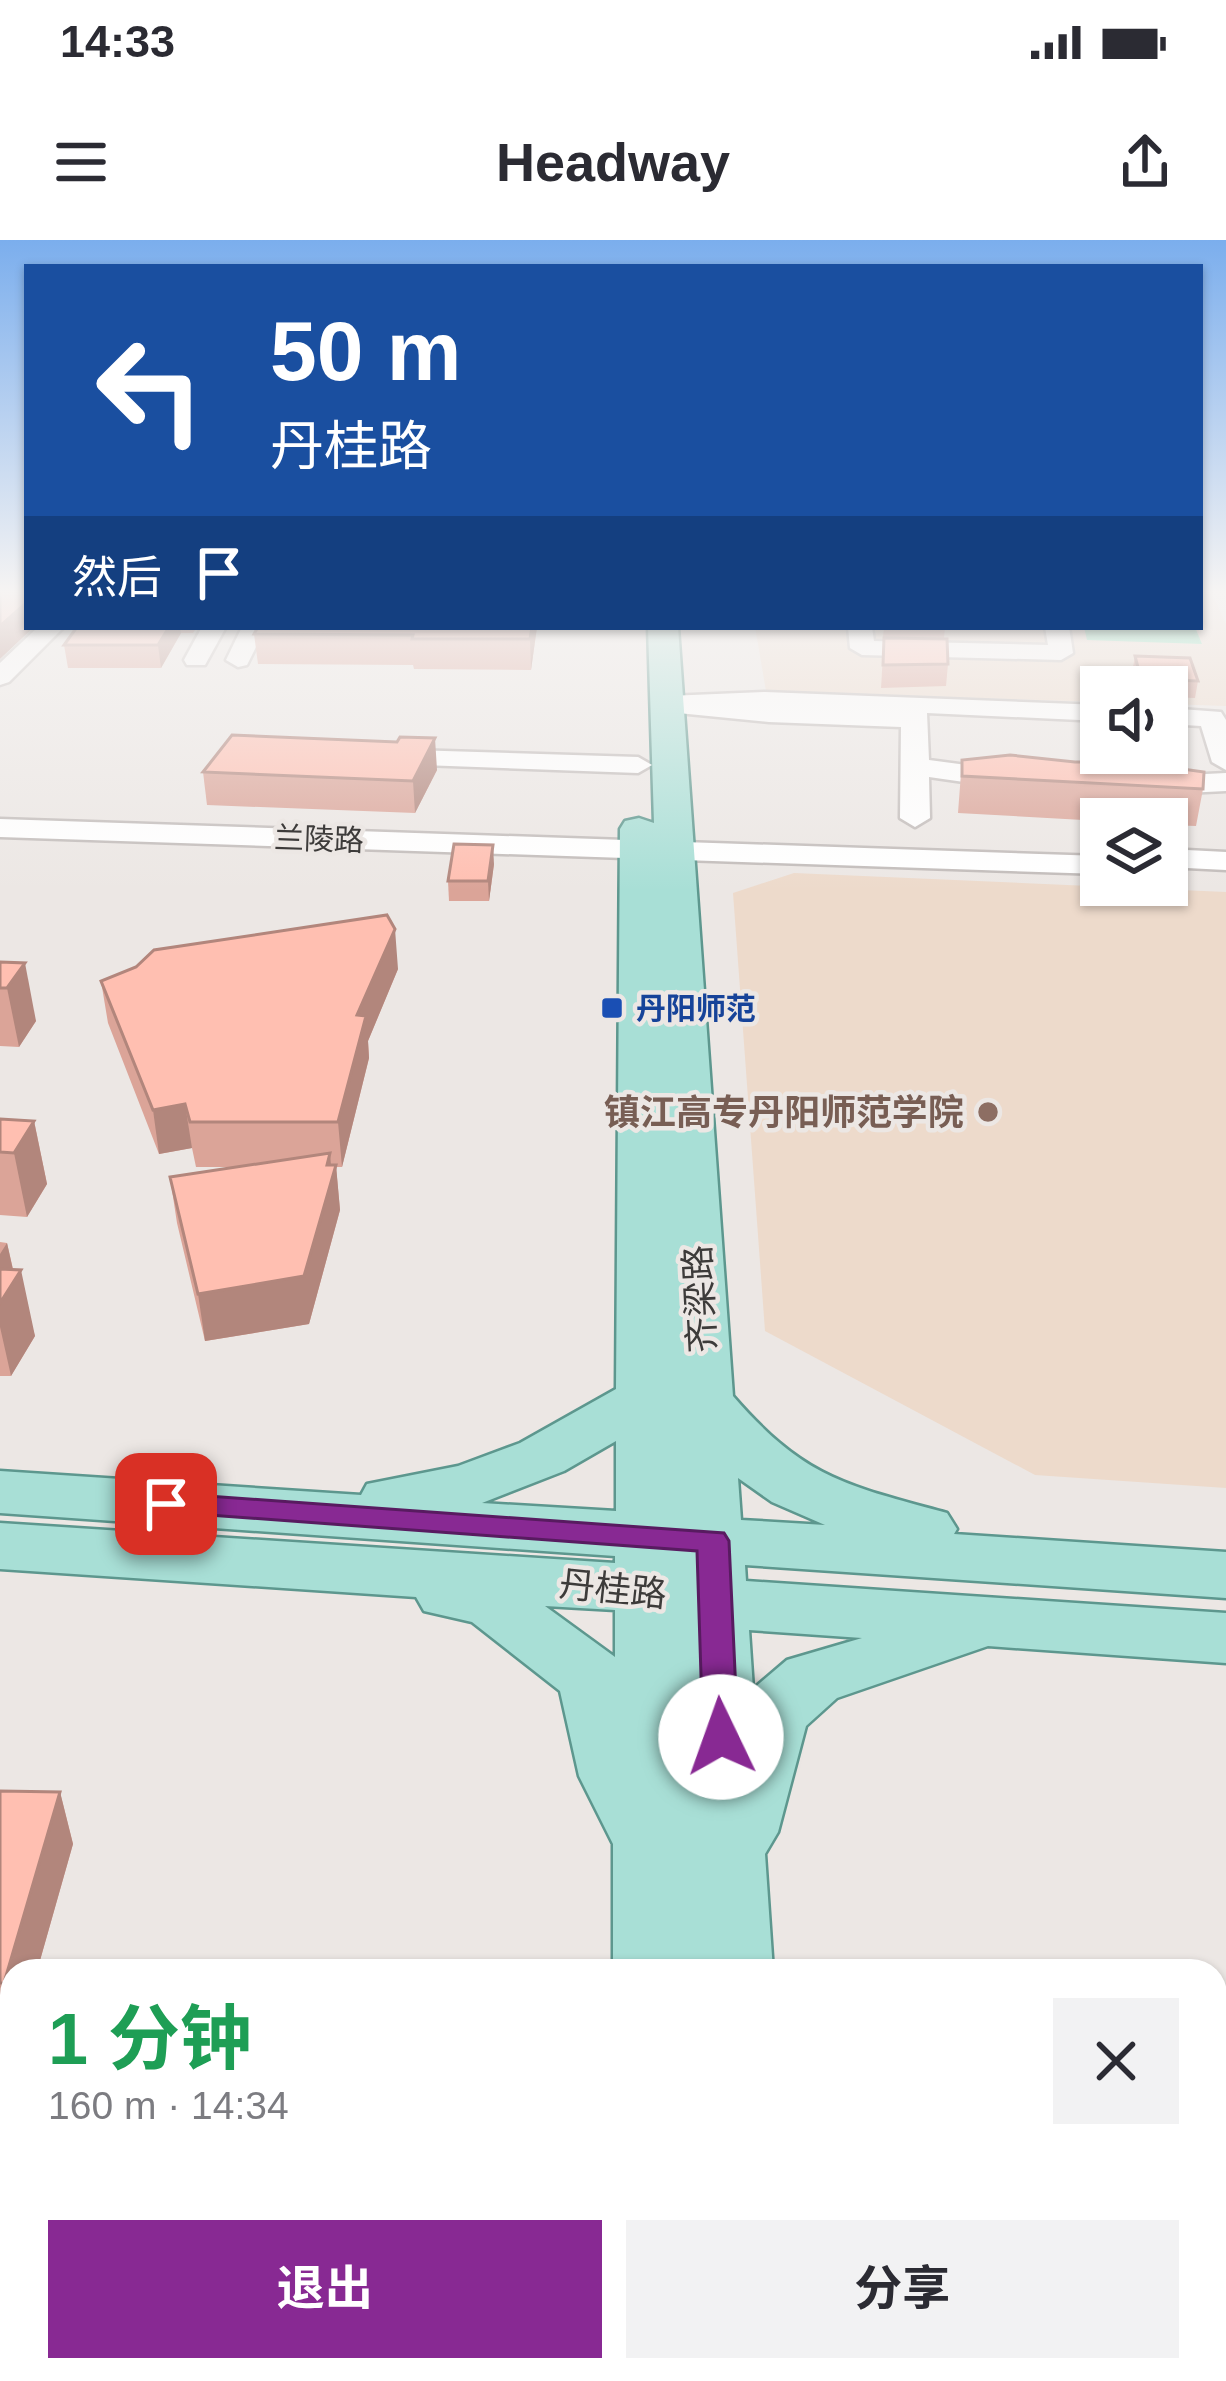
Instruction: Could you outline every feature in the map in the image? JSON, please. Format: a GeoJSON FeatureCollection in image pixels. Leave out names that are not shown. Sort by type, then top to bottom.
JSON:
{"type":"FeatureCollection","features":[{"type":"Feature","properties":{"kind":"main road","name":"齐梁路"},"geometry":{"type":"LineString","coordinates":[[637,691],[638,764],[664,847]]}},
{"type":"Feature","properties":{"kind":"main road","name":"齐梁路"},"geometry":{"type":"LineString","coordinates":[[667,691],[664,847],[681,1568],[727,1871],[731,1959]]}},
{"type":"Feature","properties":{"kind":"main road"},"geometry":{"type":"LineString","coordinates":[[243,1536],[392,1498],[470,1485],[676,1401],[758,1462],[810,1493],[872,1520],[1099,1598]]}},
{"type":"Feature","properties":{"kind":"main road","name":"丹桂路"},"geometry":{"type":"LineString","coordinates":[[0,1492],[243,1536],[1099,1598],[1226,1638]]}},
{"type":"Feature","properties":{"kind":"main road"},"geometry":{"type":"LineString","coordinates":[[243,1536],[491,1601],[531,1628],[593,1678],[617,1776],[652,1856]]}},
{"type":"Feature","properties":{"kind":"main road","name":"丹桂路"},"geometry":{"type":"LineString","coordinates":[[0,1546],[243,1536]]}},
{"type":"Feature","properties":{"kind":"main road","name":"齐梁路"},"geometry":{"type":"LineString","coordinates":[[654,1959],[652,1856],[681,1568]]}},
{"type":"Feature","properties":{"kind":"main road","name":"丹桂路"},"geometry":{"type":"LineString","coordinates":[[1099,1598],[1226,1575]]}},
{"type":"Feature","properties":{"kind":"main road"},"geometry":{"type":"LineString","coordinates":[[727,1871],[773,1713],[812,1679],[959,1632],[1099,1598]]}},
{"type":"Feature","properties":{"kind":"street"},"geometry":{"type":"LineString","coordinates":[[668,704],[765,700],[914,712],[1080,713]]}},
{"type":"Feature","properties":{"kind":"street"},"geometry":{"type":"LineString","coordinates":[[914,712],[915,818]]}},
{"type":"Feature","properties":{"kind":"street"},"geometry":{"type":"LineString","coordinates":[[1188,717],[1212,718],[1226,762]]}},
{"type":"Feature","properties":{"kind":"street"},"geometry":{"type":"LineString","coordinates":[[358,756],[638,764]]}},
{"type":"Feature","properties":{"kind":"street"},"geometry":{"type":"LineString","coordinates":[[915,767],[1046,783]]}},
{"type":"Feature","properties":{"kind":"street"},"geometry":{"type":"LineString","coordinates":[[1110,786],[1226,782]]}},
{"type":"Feature","properties":{"kind":"street","name":"兰陵路"},"geometry":{"type":"LineString","coordinates":[[0,827],[1080,864]]}},
{"type":"Feature","properties":{"kind":"street","name":"兰陵路"},"geometry":{"type":"LineString","coordinates":[[664,847],[739,836],[1080,853]]}},
{"type":"Feature","properties":{"kind":"street"},"geometry":{"type":"LineString","coordinates":[[1188,859],[1226,861]]}},
{"type":"Feature","properties":{"kind":"street"},"geometry":{"type":"LineString","coordinates":[[1188,869],[1226,870]]}},
{"type":"Feature","properties":{"kind":"shaded area"},"geometry":{"type":"Polygon","coordinates":[[[766,691],[766,691],[1080,691],[1080,701],[766,691]]]}},
{"type":"Feature","properties":{"kind":"shaded area"},"geometry":{"type":"Polygon","coordinates":[[[1188,691],[1226,691],[1226,706],[1188,705],[1188,691]]]}},
{"type":"Feature","properties":{"kind":"shaded area","name":"镇江高专丹阳师范学院"},"geometry":{"type":"Polygon","coordinates":[[[794,873],[1080,886],[1080,906],[1188,906],[1188,890],[1226,892],[1226,1488],[1035,1475],[765,1331],[733,893],[794,873]]]}},
{"type":"Feature","properties":{"kind":"building"},"geometry":{"type":"Polygon","coordinates":[[[232,735],[397,742],[400,737],[435,738],[413,781],[203,772],[232,735]]]}},
{"type":"Feature","properties":{"kind":"building"},"geometry":{"type":"Polygon","coordinates":[[[1010,755],[1080,762],[1080,774],[1188,774],[1188,770],[1204,772],[1203,789],[962,776],[962,760],[1010,755]]]}},
{"type":"Feature","properties":{"kind":"building"},"geometry":{"type":"Polygon","coordinates":[[[454,844],[493,845],[488,881],[448,881],[454,844]]]}},
{"type":"Feature","properties":{"kind":"building"},"geometry":{"type":"Polygon","coordinates":[[[387,915],[395,929],[357,1015],[366,1016],[338,1122],[190,1122],[185,1104],[153,1110],[101,981],[136,967],[154,950],[387,915]]]}},
{"type":"Feature","properties":{"kind":"building"},"geometry":{"type":"Polygon","coordinates":[[[0,962],[25,963],[7,988],[0,988],[0,962]]]}},
{"type":"Feature","properties":{"kind":"building"},"geometry":{"type":"Polygon","coordinates":[[[0,1119],[34,1121],[14,1153],[0,1152],[0,1119]]]}},
{"type":"Feature","properties":{"kind":"building"},"geometry":{"type":"Polygon","coordinates":[[[330,1153],[327,1165],[336,1165],[304,1276],[198,1294],[170,1177],[330,1153]]]}},
{"type":"Feature","properties":{"kind":"building"},"geometry":{"type":"Polygon","coordinates":[[[0,1269],[21,1270],[0,1303],[0,1269]]]}},
{"type":"Feature","properties":{"kind":"building"},"geometry":{"type":"Polygon","coordinates":[[[0,1791],[60,1792],[11,1959],[0,1959],[0,1791]]]}},
{"type":"Feature","properties":{"kind":"place","name":"丹阳师范"},"geometry":{"type":"Point","coordinates":[612,1008]}},
{"type":"Feature","properties":{"kind":"place","name":"镇江高专丹阳师范学院"},"geometry":{"type":"Point","coordinates":[988,1112]}},
{"type":"Feature","properties":{"kind":"route"},"geometry":{"type":"LineString","coordinates":[[166,1504],[713,1541],[721,1737]]}}]}
